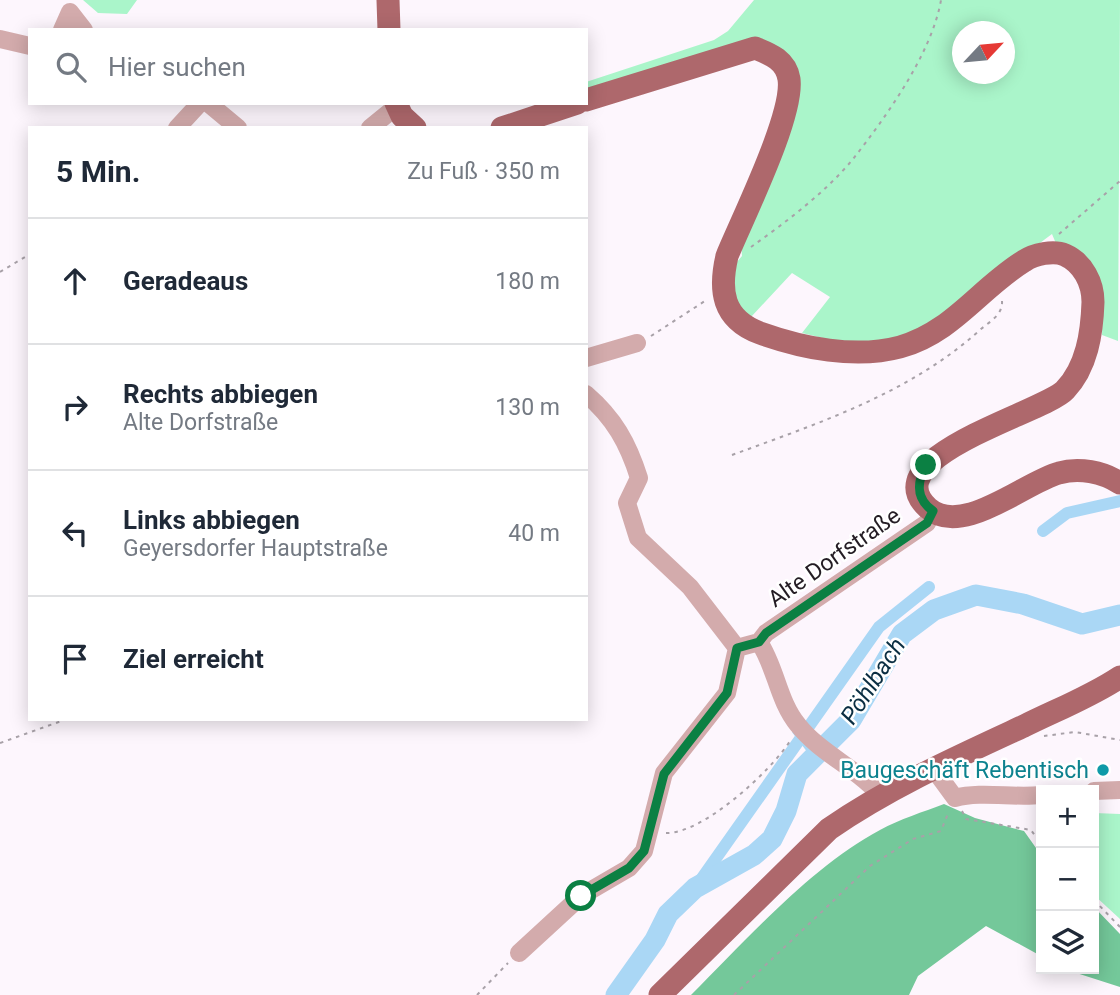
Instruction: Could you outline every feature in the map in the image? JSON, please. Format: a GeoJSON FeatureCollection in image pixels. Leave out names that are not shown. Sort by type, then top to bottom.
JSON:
{"type":"FeatureCollection","features":[{"type":"Feature","properties":{"kind":"main road"},"geometry":{"type":"LineString","coordinates":[[588,99],[755,48],[777,57],[789,77],[788,108],[727,256],[721,281],[726,305],[747,328],[818,348],[860,351],[898,348],[930,336],[1025,260],[1047,253],[1065,255],[1086,271],[1093,298],[1091,330],[1080,370],[1063,393],[951,446],[926,465],[918,481],[919,495],[933,511],[953,517],[979,512],[1059,472],[1086,471],[1116,475]]}},
{"type":"Feature","properties":{"kind":"main road"},"geometry":{"type":"LineString","coordinates":[[397,105],[413,126]]}},
{"type":"Feature","properties":{"kind":"main road"},"geometry":{"type":"LineString","coordinates":[[508,126],[571,105]]}},
{"type":"Feature","properties":{"kind":"main road"},"geometry":{"type":"LineString","coordinates":[[660,995],[829,829],[880,796],[933,768],[1082,698],[1120,677]]}},
{"type":"Feature","properties":{"kind":"street"},"geometry":{"type":"LineString","coordinates":[[63,28],[71,12],[83,28]]}},
{"type":"Feature","properties":{"kind":"street"},"geometry":{"type":"LineString","coordinates":[[0,39],[28,46]]}},
{"type":"Feature","properties":{"kind":"street"},"geometry":{"type":"LineString","coordinates":[[179,126],[198,105]]}},
{"type":"Feature","properties":{"kind":"street"},"geometry":{"type":"LineString","coordinates":[[210,105],[236,126]]}},
{"type":"Feature","properties":{"kind":"street"},"geometry":{"type":"LineString","coordinates":[[372,126],[397,105]]}},
{"type":"Feature","properties":{"kind":"street"},"geometry":{"type":"LineString","coordinates":[[588,357],[637,343]]}},
{"type":"Feature","properties":{"kind":"street"},"geometry":{"type":"LineString","coordinates":[[519,953],[581,896],[629,868],[644,851],[664,774],[727,693],[737,648],[690,587],[638,538],[627,503],[639,478],[632,455],[623,434],[588,396]]}},
{"type":"Feature","properties":{"kind":"street","name":"Alte Dorfstraße"},"geometry":{"type":"LineString","coordinates":[[737,648],[759,642],[766,633],[927,523],[933,511]]}},
{"type":"Feature","properties":{"kind":"street"},"geometry":{"type":"LineString","coordinates":[[759,642],[797,733],[866,779],[880,796]]}},
{"type":"Feature","properties":{"kind":"street"},"geometry":{"type":"LineString","coordinates":[[933,768],[955,798],[970,794],[983,797],[1036,795]]}},
{"type":"Feature","properties":{"kind":"street"},"geometry":{"type":"LineString","coordinates":[[1099,791],[1120,790]]}},
{"type":"Feature","properties":{"kind":"path"},"geometry":{"type":"LineString","coordinates":[[747,250],[774,231],[852,160],[903,86],[930,37],[941,0]]}},
{"type":"Feature","properties":{"kind":"path"},"geometry":{"type":"LineString","coordinates":[[1047,253],[1063,229],[1120,181]]}},
{"type":"Feature","properties":{"kind":"path"},"geometry":{"type":"LineString","coordinates":[[0,272],[28,255]]}},
{"type":"Feature","properties":{"kind":"path"},"geometry":{"type":"LineString","coordinates":[[732,455],[830,420],[940,363],[1000,312],[1003,302],[986,292]]}},
{"type":"Feature","properties":{"kind":"path"},"geometry":{"type":"LineString","coordinates":[[637,343],[665,330],[710,298]]}},
{"type":"Feature","properties":{"kind":"path"},"geometry":{"type":"LineString","coordinates":[[0,743],[60,721]]}},
{"type":"Feature","properties":{"kind":"path"},"geometry":{"type":"LineString","coordinates":[[1040,735],[1075,732],[1120,740]]}},
{"type":"Feature","properties":{"kind":"path"},"geometry":{"type":"LineString","coordinates":[[652,828],[676,833],[701,823],[774,762],[797,733]]}},
{"type":"Feature","properties":{"kind":"path"},"geometry":{"type":"LineString","coordinates":[[955,798],[966,818],[1031,830],[1036,837]]}},
{"type":"Feature","properties":{"kind":"path"},"geometry":{"type":"LineString","coordinates":[[734,995],[870,866],[913,839],[942,831],[955,798]]}},
{"type":"Feature","properties":{"kind":"path"},"geometry":{"type":"LineString","coordinates":[[1099,905],[1120,927]]}},
{"type":"Feature","properties":{"kind":"path"},"geometry":{"type":"LineString","coordinates":[[477,995],[519,953]]}},
{"type":"Feature","properties":{"kind":"green space"},"geometry":{"type":"Polygon","coordinates":[[[83,0],[137,0],[127,14],[98,13],[83,0]]]}},
{"type":"Feature","properties":{"kind":"green space"},"geometry":{"type":"Polygon","coordinates":[[[754,0],[1120,0],[1118,341],[1102,335],[1103,300],[1057,246],[1052,234],[919,333],[856,346],[802,333],[830,297],[792,273],[751,317],[737,309],[729,271],[742,256],[741,242],[791,118],[779,47],[588,94],[588,81],[714,40],[728,31],[754,0]]]}},
{"type":"Feature","properties":{"kind":"green space"},"geometry":{"type":"Polygon","coordinates":[[[944,804],[975,818],[1024,831],[1036,848],[1036,953],[986,926],[918,976],[909,995],[691,995],[780,906],[829,863],[880,830],[944,804]]]}},
{"type":"Feature","properties":{"kind":"green space"},"geometry":{"type":"Polygon","coordinates":[[[1099,813],[1120,814],[1120,919],[1099,900],[1099,813]]]}},
{"type":"Feature","properties":{"kind":"green space"},"geometry":{"type":"Polygon","coordinates":[[[1099,912],[1120,934],[1120,987],[1080,974],[1099,974],[1099,912]]]}},
{"type":"Feature","properties":{"kind":"waterway"},"geometry":{"type":"LineString","coordinates":[[1043,531],[1067,513],[1120,501]]}},
{"type":"Feature","properties":{"kind":"waterway"},"geometry":{"type":"LineString","coordinates":[[695,888],[879,627],[929,587]]}},
{"type":"Feature","properties":{"kind":"waterway","name":"Pöhlbach"},"geometry":{"type":"LineString","coordinates":[[616,995],[655,940],[668,914],[695,888],[754,855],[772,839],[786,811],[797,774],[851,720],[902,634],[934,610],[976,595],[1023,604],[1082,624],[1120,615]]}},
{"type":"Feature","properties":{"kind":"waterway"},"geometry":{"type":"LineString","coordinates":[[794,732],[814,758]]}},
{"type":"Feature","properties":{"kind":"place","name":"Baugeschäft Rebentisch"},"geometry":{"type":"Point","coordinates":[1103,770]}},
{"type":"Feature","properties":{"kind":"route"},"geometry":{"type":"LineString","coordinates":[[581,896],[629,868],[644,851],[664,774],[727,693],[737,648],[759,642],[766,633],[927,523],[933,511],[919,495],[918,481],[926,465]]}}]}
